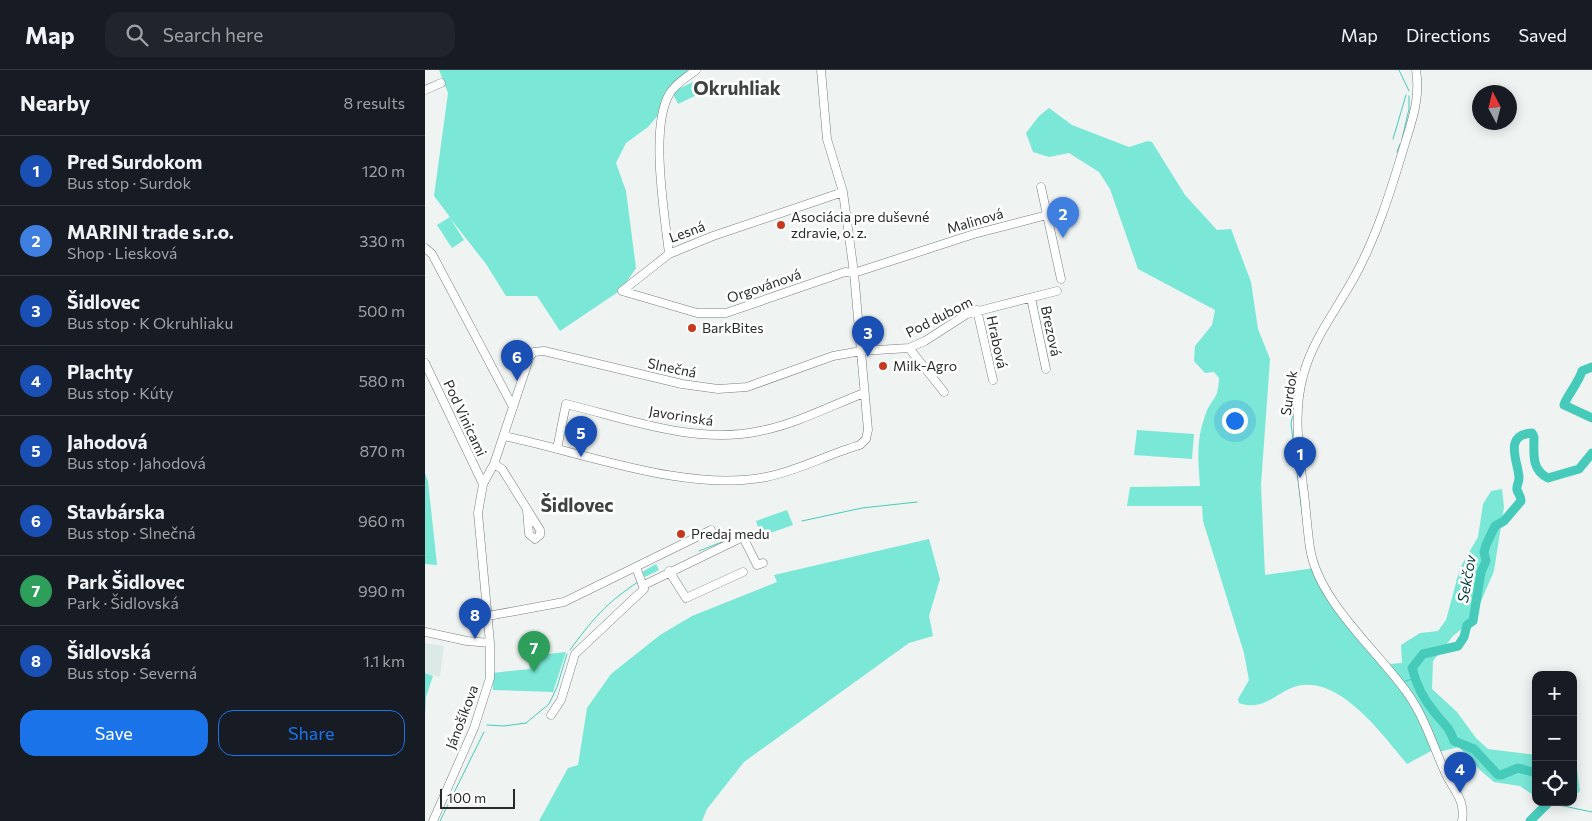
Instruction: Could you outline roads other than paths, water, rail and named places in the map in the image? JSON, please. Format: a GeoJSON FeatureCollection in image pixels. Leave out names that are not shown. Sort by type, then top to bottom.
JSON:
{"type":"FeatureCollection","features":[{"type":"Feature","properties":{"kind":"street","name":"Lesná"},"geometry":{"type":"LineString","coordinates":[[696,70],[671,90],[665,104],[661,125],[659,162],[669,254],[713,236],[843,192]]}},
{"type":"Feature","properties":{"kind":"street"},"geometry":{"type":"LineString","coordinates":[[503,436],[689,478],[745,480],[767,477],[860,444],[867,439],[868,430],[854,273],[843,192],[827,139],[821,70]]}},
{"type":"Feature","properties":{"kind":"street","name":"Surdok"},"geometry":{"type":"LineString","coordinates":[[1416,70],[1418,84],[1414,116],[1382,217],[1357,272],[1311,353],[1303,376],[1297,418],[1310,546],[1316,569],[1341,612],[1391,671],[1417,709],[1446,774],[1459,793],[1463,805],[1462,821]]}},
{"type":"Feature","properties":{"kind":"street"},"geometry":{"type":"LineString","coordinates":[[425,90],[441,83]]}},
{"type":"Feature","properties":{"kind":"street"},"geometry":{"type":"LineString","coordinates":[[1041,187],[1061,279]]}},
{"type":"Feature","properties":{"kind":"street","name":"Malinová"},"geometry":{"type":"LineString","coordinates":[[854,273],[974,234],[1047,214]]}},
{"type":"Feature","properties":{"kind":"street"},"geometry":{"type":"LineString","coordinates":[[425,248],[432,254],[498,382],[513,407]]}},
{"type":"Feature","properties":{"kind":"street","name":"Orgovánová"},"geometry":{"type":"LineString","coordinates":[[669,254],[622,291],[697,313],[726,313],[845,272],[854,273]]}},
{"type":"Feature","properties":{"kind":"street","name":"Pod dubom"},"geometry":{"type":"LineString","coordinates":[[861,351],[909,348],[977,310],[1057,291]]}},
{"type":"Feature","properties":{"kind":"street","name":"Brezová"},"geometry":{"type":"LineString","coordinates":[[1031,298],[1046,368]]}},
{"type":"Feature","properties":{"kind":"street","name":"Hrabová"},"geometry":{"type":"LineString","coordinates":[[977,310],[993,380]]}},
{"type":"Feature","properties":{"kind":"street"},"geometry":{"type":"LineString","coordinates":[[909,348],[943,392]]}},
{"type":"Feature","properties":{"kind":"street","name":"Slnečná"},"geometry":{"type":"LineString","coordinates":[[483,484],[494,464],[530,356],[539,351],[682,384],[718,389],[747,387],[833,356],[861,351]]}},
{"type":"Feature","properties":{"kind":"street","name":"Pod Vinicami"},"geometry":{"type":"LineString","coordinates":[[425,363],[483,484]]}},
{"type":"Feature","properties":{"kind":"street"},"geometry":{"type":"LineString","coordinates":[[498,382],[516,396]]}},
{"type":"Feature","properties":{"kind":"street","name":"Javorinská"},"geometry":{"type":"LineString","coordinates":[[557,448],[565,404],[678,431],[733,435],[760,431],[783,424],[864,393]]}},
{"type":"Feature","properties":{"kind":"street"},"geometry":{"type":"LineString","coordinates":[[494,464],[502,469],[527,510]]}},
{"type":"Feature","properties":{"kind":"street","name":"Jánošíkova"},"geometry":{"type":"LineString","coordinates":[[433,821],[485,696],[490,678],[490,643],[478,513],[483,484]]}},
{"type":"Feature","properties":{"kind":"street"},"geometry":{"type":"LineString","coordinates":[[488,616],[564,602],[711,530]]}},
{"type":"Feature","properties":{"kind":"street"},"geometry":{"type":"LineString","coordinates":[[644,585],[669,571],[743,537],[757,565],[763,563]]}},
{"type":"Feature","properties":{"kind":"street"},"geometry":{"type":"LineString","coordinates":[[551,716],[561,700],[575,654],[644,589],[636,568]]}},
{"type":"Feature","properties":{"kind":"street"},"geometry":{"type":"LineString","coordinates":[[669,571],[686,598],[743,572]]}},
{"type":"Feature","properties":{"kind":"street"},"geometry":{"type":"LineString","coordinates":[[425,632],[467,641],[490,643]]}},
{"type":"Feature","properties":{"kind":"waterway"},"geometry":{"type":"LineString","coordinates":[[1399,70],[1409,91]]}},
{"type":"Feature","properties":{"kind":"waterway"},"geometry":{"type":"LineString","coordinates":[[1393,139],[1406,95]]}},
{"type":"Feature","properties":{"kind":"waterway"},"geometry":{"type":"LineString","coordinates":[[1402,139],[1409,109],[1409,96]]}},
{"type":"Feature","properties":{"kind":"waterway"},"geometry":{"type":"LineString","coordinates":[[1397,152],[1400,144]]}},
{"type":"Feature","properties":{"kind":"waterway"},"geometry":{"type":"LineString","coordinates":[[1310,346],[1314,339]]}},
{"type":"Feature","properties":{"kind":"waterway","name":"Sekčov"},"geometry":{"type":"LineString","coordinates":[[1592,367],[1582,371],[1564,405],[1592,418]]}},
{"type":"Feature","properties":{"kind":"waterway"},"geometry":{"type":"LineString","coordinates":[[1294,408],[1291,424],[1304,528]]}},
{"type":"Feature","properties":{"kind":"waterway","name":"Sekčov"},"geometry":{"type":"LineString","coordinates":[[1532,772],[1518,768],[1498,775],[1474,749],[1454,741],[1448,729],[1424,697],[1412,668],[1423,654],[1458,646],[1464,637],[1467,625],[1473,621],[1481,572],[1486,561],[1484,552],[1486,545],[1495,526],[1504,521],[1521,501],[1517,489],[1519,478],[1514,451],[1517,439],[1532,433],[1534,437],[1536,466],[1548,478],[1579,469],[1592,453]]}},
{"type":"Feature","properties":{"kind":"waterway"},"geometry":{"type":"LineString","coordinates":[[802,521],[862,508],[917,502]]}},
{"type":"Feature","properties":{"kind":"waterway"},"geometry":{"type":"LineString","coordinates":[[745,534],[752,532]]}},
{"type":"Feature","properties":{"kind":"waterway"},"geometry":{"type":"LineString","coordinates":[[699,551],[732,538]]}},
{"type":"Feature","properties":{"kind":"waterway"},"geometry":{"type":"LineString","coordinates":[[1307,552],[1315,576]]}},
{"type":"Feature","properties":{"kind":"waterway"},"geometry":{"type":"LineString","coordinates":[[570,650],[600,613],[617,597],[638,582]]}},
{"type":"Feature","properties":{"kind":"waterway"},"geometry":{"type":"LineString","coordinates":[[487,725],[504,726],[526,723],[549,704],[557,687],[567,654]]}},
{"type":"Feature","properties":{"kind":"waterway"},"geometry":{"type":"LineString","coordinates":[[1403,682],[1415,678]]}},
{"type":"Feature","properties":{"kind":"waterway"},"geometry":{"type":"LineString","coordinates":[[440,821],[484,732]]}},
{"type":"Feature","properties":{"kind":"waterway","name":"Sekčov"},"geometry":{"type":"LineString","coordinates":[[1530,821],[1545,806]]}},
{"type":"Feature","properties":{"kind":"waterway"},"geometry":{"type":"LineString","coordinates":[[1563,806],[1592,812]]}},
{"type":"Feature","properties":{"kind":"place","name":"Asociácia pre duševné zdravie, o. z."},"geometry":{"type":"Point","coordinates":[781,225]}},
{"type":"Feature","properties":{"kind":"place","name":"MARINI trade s.r.o."},"geometry":{"type":"Point","coordinates":[1063,238]}},
{"type":"Feature","properties":{"kind":"place","name":"BarkBites"},"geometry":{"type":"Point","coordinates":[692,328]}},
{"type":"Feature","properties":{"kind":"place","name":"Šidlovec"},"geometry":{"type":"Point","coordinates":[868,357]}},
{"type":"Feature","properties":{"kind":"place","name":"Milk-Agro"},"geometry":{"type":"Point","coordinates":[883,366]}},
{"type":"Feature","properties":{"kind":"place","name":"Stavbárska"},"geometry":{"type":"Point","coordinates":[517,381]}},
{"type":"Feature","properties":{"kind":"place","name":"Jahodová"},"geometry":{"type":"Point","coordinates":[581,457]}},
{"type":"Feature","properties":{"kind":"place","name":"Pred Surdokom"},"geometry":{"type":"Point","coordinates":[1300,478]}},
{"type":"Feature","properties":{"kind":"place","name":"Predaj medu"},"geometry":{"type":"Point","coordinates":[681,534]}},
{"type":"Feature","properties":{"kind":"place","name":"Šidlovská"},"geometry":{"type":"Point","coordinates":[475,639]}},
{"type":"Feature","properties":{"kind":"place","name":"Park Šidlovec"},"geometry":{"type":"Point","coordinates":[534,672]}},
{"type":"Feature","properties":{"kind":"place","name":"Plachty"},"geometry":{"type":"Point","coordinates":[1460,793]}},
{"type":"Feature","properties":{"kind":"district","name":"Okruhliak"},"geometry":{"type":"Point","coordinates":[737,88]}},
{"type":"Feature","properties":{"kind":"district","name":"Šidlovec"},"geometry":{"type":"Point","coordinates":[577,505]}}]}
